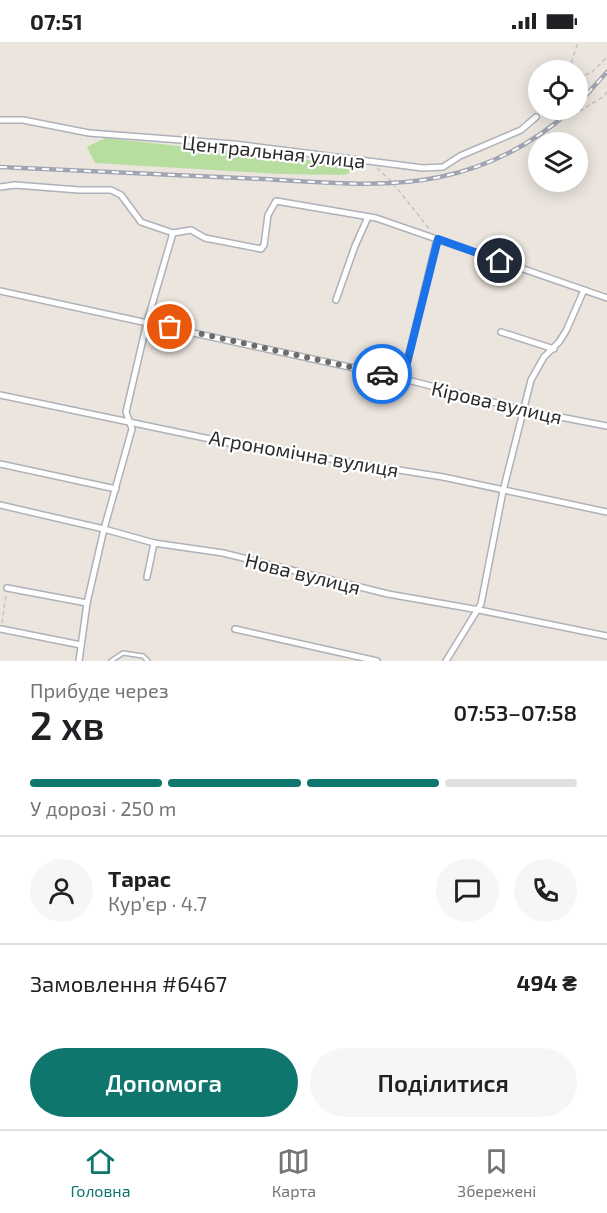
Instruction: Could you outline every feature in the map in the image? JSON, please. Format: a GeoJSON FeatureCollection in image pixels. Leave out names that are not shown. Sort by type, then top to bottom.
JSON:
{"type":"FeatureCollection","features":[{"type":"Feature","properties":{"kind":"street","name":"Центральная улица"},"geometry":{"type":"LineString","coordinates":[[0,120],[23,120],[90,133],[234,144],[423,168],[443,167],[460,156],[521,130],[533,120]]}},
{"type":"Feature","properties":{"kind":"street"},"geometry":{"type":"LineString","coordinates":[[0,187],[15,185],[111,190],[121,195],[141,222],[173,233],[191,230],[205,238],[261,249],[264,245],[268,215],[276,201],[376,218],[607,298]]}},
{"type":"Feature","properties":{"kind":"street"},"geometry":{"type":"LineString","coordinates":[[336,300],[368,217]]}},
{"type":"Feature","properties":{"kind":"street"},"geometry":{"type":"LineString","coordinates":[[79,661],[87,603],[104,529],[132,429],[126,412],[147,322],[173,233]]}},
{"type":"Feature","properties":{"kind":"street"},"geometry":{"type":"LineString","coordinates":[[403,379],[438,239]]}},
{"type":"Feature","properties":{"kind":"street"},"geometry":{"type":"LineString","coordinates":[[446,661],[474,613],[479,610],[503,491],[531,381],[544,357],[554,349],[567,331],[584,290]]}},
{"type":"Feature","properties":{"kind":"street","name":"Кірова вулиця"},"geometry":{"type":"LineString","coordinates":[[0,291],[403,379],[524,410],[607,426]]}},
{"type":"Feature","properties":{"kind":"street"},"geometry":{"type":"LineString","coordinates":[[501,332],[554,349]]}},
{"type":"Feature","properties":{"kind":"street","name":"Агрономічна вулиця"},"geometry":{"type":"LineString","coordinates":[[0,395],[229,443],[379,466],[607,512]]}},
{"type":"Feature","properties":{"kind":"street"},"geometry":{"type":"LineString","coordinates":[[0,464],[116,489]]}},
{"type":"Feature","properties":{"kind":"street","name":"Нова вулиця"},"geometry":{"type":"LineString","coordinates":[[0,505],[154,543],[223,553],[388,594],[607,636]]}},
{"type":"Feature","properties":{"kind":"street"},"geometry":{"type":"LineString","coordinates":[[147,577],[154,543]]}},
{"type":"Feature","properties":{"kind":"street"},"geometry":{"type":"LineString","coordinates":[[7,588],[87,603]]}},
{"type":"Feature","properties":{"kind":"street"},"geometry":{"type":"LineString","coordinates":[[1,629],[81,645]]}},
{"type":"Feature","properties":{"kind":"street"},"geometry":{"type":"LineString","coordinates":[[235,629],[377,661]]}},
{"type":"Feature","properties":{"kind":"lane"},"geometry":{"type":"LineString","coordinates":[[111,661],[123,653],[143,656],[148,661]]}},
{"type":"Feature","properties":{"kind":"path"},"geometry":{"type":"LineString","coordinates":[[572,60],[578,42]]}},
{"type":"Feature","properties":{"kind":"path"},"geometry":{"type":"LineString","coordinates":[[588,74],[607,57]]}},
{"type":"Feature","properties":{"kind":"path"},"geometry":{"type":"LineString","coordinates":[[588,106],[607,92]]}},
{"type":"Feature","properties":{"kind":"path"},"geometry":{"type":"LineString","coordinates":[[370,161],[393,183],[438,239]]}},
{"type":"Feature","properties":{"kind":"path"},"geometry":{"type":"LineString","coordinates":[[1,629],[7,588]]}},
{"type":"Feature","properties":{"kind":"green space"},"geometry":{"type":"Polygon","coordinates":[[[105,138],[364,166],[344,175],[280,174],[95,163],[87,147],[105,138]]]}},
{"type":"Feature","properties":{"kind":"railway"},"geometry":{"type":"LineString","coordinates":[[588,93],[607,72]]}},
{"type":"Feature","properties":{"kind":"railway"},"geometry":{"type":"LineString","coordinates":[[0,167],[352,184],[396,183],[440,177],[476,167],[526,143],[559,120]]}},
{"type":"Feature","properties":{"kind":"way so far"},"geometry":{"type":"LineString","coordinates":[[170,327],[382,374]]}},
{"type":"Feature","properties":{"kind":"route"},"geometry":{"type":"LineString","coordinates":[[382,374],[403,379],[413,330],[438,239],[500,261]]}}]}
